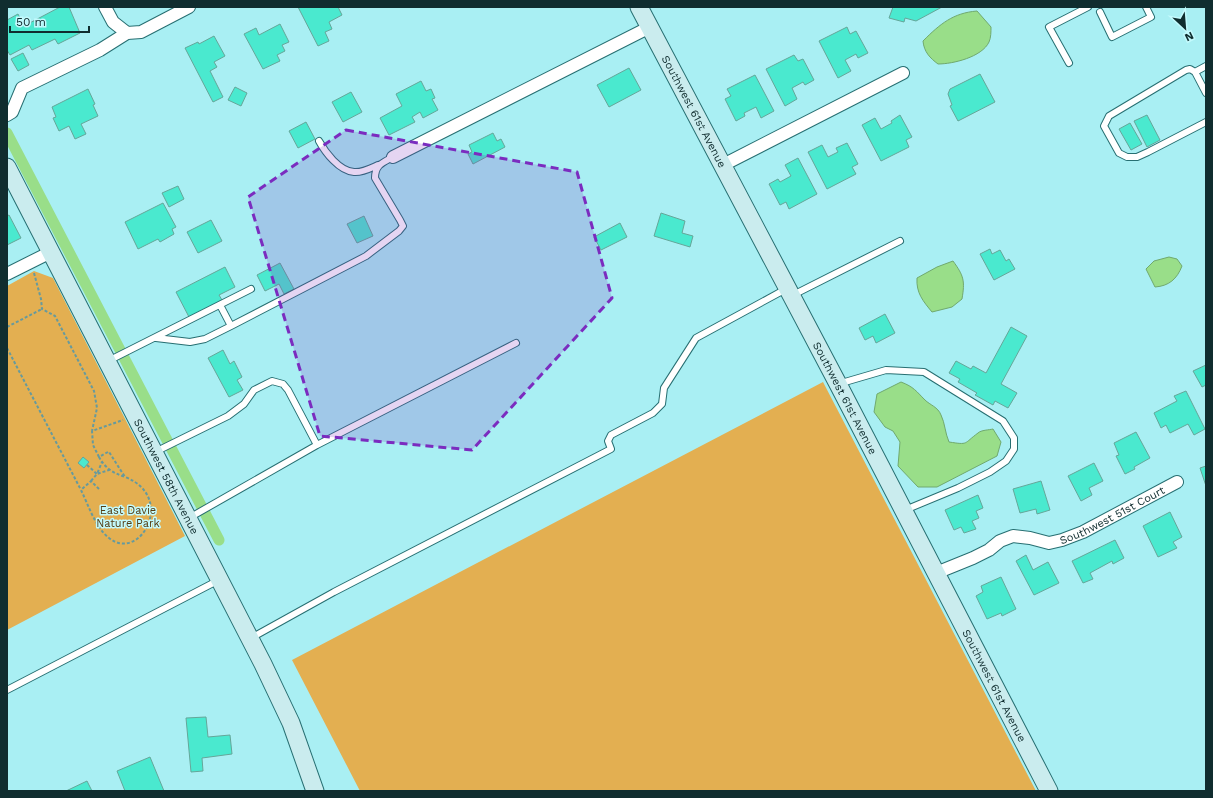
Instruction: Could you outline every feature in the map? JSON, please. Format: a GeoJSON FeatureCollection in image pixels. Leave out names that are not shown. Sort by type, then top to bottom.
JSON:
{"type":"FeatureCollection","features":[{"type":"Feature","properties":{"kind":"street"},"geometry":{"type":"LineString","coordinates":[[105,7],[113,22],[127,33]]}},
{"type":"Feature","properties":{"kind":"street"},"geometry":{"type":"LineString","coordinates":[[7,115],[12,112],[16,106],[22,88],[100,50],[127,33],[141,32],[189,7]]}},
{"type":"Feature","properties":{"kind":"street","name":"Southwest 61st Avenue"},"geometry":{"type":"LineString","coordinates":[[639,7],[838,384],[1049,791]]}},
{"type":"Feature","properties":{"kind":"street"},"geometry":{"type":"LineString","coordinates":[[393,157],[650,27]]}},
{"type":"Feature","properties":{"kind":"street"},"geometry":{"type":"LineString","coordinates":[[723,165],[903,73]]}},
{"type":"Feature","properties":{"kind":"street","name":"Southwest 58th Avenue"},"geometry":{"type":"LineString","coordinates":[[7,167],[107,361],[158,450],[191,517],[219,580],[291,723],[315,791]]}},
{"type":"Feature","properties":{"kind":"street"},"geometry":{"type":"LineString","coordinates":[[7,274],[51,252]]}},
{"type":"Feature","properties":{"kind":"street","name":"Southwest 51st Court"},"geometry":{"type":"LineString","coordinates":[[936,573],[973,558],[989,550],[1000,541],[1013,536],[1030,538],[1049,543],[1062,540],[1083,532],[1176,482]]}},
{"type":"Feature","properties":{"kind":"lane"},"geometry":{"type":"LineString","coordinates":[[1069,63],[1049,27],[1088,7]]}},
{"type":"Feature","properties":{"kind":"lane"},"geometry":{"type":"LineString","coordinates":[[1100,12],[1112,37],[1151,17],[1146,7]]}},
{"type":"Feature","properties":{"kind":"lane"},"geometry":{"type":"LineString","coordinates":[[1195,72],[1206,66]]}},
{"type":"Feature","properties":{"kind":"lane"},"geometry":{"type":"LineString","coordinates":[[1206,93],[1195,72],[1186,70],[1109,116],[1104,126],[1119,153],[1127,157],[1137,157],[1206,122]]}},
{"type":"Feature","properties":{"kind":"lane"},"geometry":{"type":"LineString","coordinates":[[319,141],[324,151],[342,168],[353,172],[367,170],[393,157]]}},
{"type":"Feature","properties":{"kind":"lane"},"geometry":{"type":"LineString","coordinates":[[154,338],[190,342],[204,339],[366,256],[399,231],[403,226],[375,178],[375,171],[378,165]]}},
{"type":"Feature","properties":{"kind":"lane"},"geometry":{"type":"LineString","coordinates":[[250,639],[334,592],[611,449],[608,441],[611,435],[653,413],[662,404],[664,388],[696,338],[789,292],[900,241]]}},
{"type":"Feature","properties":{"kind":"lane"},"geometry":{"type":"LineString","coordinates":[[107,361],[251,289]]}},
{"type":"Feature","properties":{"kind":"lane"},"geometry":{"type":"LineString","coordinates":[[220,305],[231,326]]}},
{"type":"Feature","properties":{"kind":"lane"},"geometry":{"type":"LineString","coordinates":[[191,517],[317,445],[516,343]]}},
{"type":"Feature","properties":{"kind":"lane"},"geometry":{"type":"LineString","coordinates":[[838,384],[886,370],[924,372],[1003,421],[1014,438],[1014,449],[1006,461],[990,472],[958,488],[903,510]]}},
{"type":"Feature","properties":{"kind":"lane"},"geometry":{"type":"LineString","coordinates":[[158,450],[228,416],[238,409],[254,390],[272,381],[277,381],[288,390],[317,445]]}},
{"type":"Feature","properties":{"kind":"lane"},"geometry":{"type":"LineString","coordinates":[[7,690],[219,580]]}},
{"type":"Feature","properties":{"kind":"path"},"geometry":{"type":"LineString","coordinates":[[34,273],[42,299],[42,309]]}},
{"type":"Feature","properties":{"kind":"path"},"geometry":{"type":"LineString","coordinates":[[7,327],[42,309]]}},
{"type":"Feature","properties":{"kind":"path"},"geometry":{"type":"LineString","coordinates":[[7,348],[106,535],[114,541],[127,542],[137,538],[145,532],[150,522],[152,507],[145,492],[137,484],[109,470],[99,457],[93,445],[92,431],[97,408],[94,391],[55,316],[42,309]]}},
{"type":"Feature","properties":{"kind":"path"},"geometry":{"type":"LineString","coordinates":[[92,431],[124,419]]}},
{"type":"Feature","properties":{"kind":"path"},"geometry":{"type":"LineString","coordinates":[[99,457],[108,452],[125,478]]}},
{"type":"Feature","properties":{"kind":"path"},"geometry":{"type":"LineString","coordinates":[[81,490],[91,482],[97,474],[102,461]]}},
{"type":"Feature","properties":{"kind":"path"},"geometry":{"type":"LineString","coordinates":[[87,465],[97,474]]}},
{"type":"Feature","properties":{"kind":"path"},"geometry":{"type":"LineString","coordinates":[[97,474],[109,470]]}},
{"type":"Feature","properties":{"kind":"path"},"geometry":{"type":"LineString","coordinates":[[91,482],[99,489]]}},
{"type":"Feature","properties":{"kind":"highlighted area"},"geometry":{"type":"Polygon","coordinates":[[[346,130],[577,172],[612,298],[472,450],[320,436],[248,197],[346,130]]]}},
{"type":"Feature","properties":{"kind":"green space","name":"East Davie Nature Park"},"geometry":{"type":"Polygon","coordinates":[[[34,271],[53,278],[185,536],[7,630],[7,286],[34,271]]]}},
{"type":"Feature","properties":{"kind":"green space"},"geometry":{"type":"Polygon","coordinates":[[[823,382],[1036,791],[360,791],[292,660],[823,382]]]}},
{"type":"Feature","properties":{"kind":"shaded area"},"geometry":{"type":"Polygon","coordinates":[[[977,11],[991,27],[990,40],[985,47],[974,56],[966,59],[951,63],[938,64],[926,52],[923,41],[947,20],[961,14],[977,11]]]}},
{"type":"Feature","properties":{"kind":"shaded area"},"geometry":{"type":"Polygon","coordinates":[[[1169,257],[1177,259],[1182,266],[1180,271],[1172,281],[1155,287],[1146,269],[1154,261],[1169,257]]]}},
{"type":"Feature","properties":{"kind":"shaded area"},"geometry":{"type":"Polygon","coordinates":[[[953,261],[963,279],[962,299],[952,307],[932,312],[919,292],[917,278],[937,267],[953,261]]]}},
{"type":"Feature","properties":{"kind":"shaded area"},"geometry":{"type":"Polygon","coordinates":[[[901,382],[912,388],[940,412],[949,442],[965,443],[979,432],[993,429],[1001,442],[997,456],[937,487],[918,487],[898,466],[900,442],[893,431],[885,427],[874,412],[877,394],[901,382]]]}},
{"type":"Feature","properties":{"kind":"building"},"geometry":{"type":"Polygon","coordinates":[[[60,7],[69,7],[80,33],[58,44],[55,39],[32,50],[29,45],[10,55],[7,50],[7,20],[18,14],[24,26],[60,7]]]}},
{"type":"Feature","properties":{"kind":"building"},"geometry":{"type":"Polygon","coordinates":[[[298,7],[338,7],[342,15],[329,22],[332,29],[325,32],[329,41],[318,46],[298,7]]]}},
{"type":"Feature","properties":{"kind":"building"},"geometry":{"type":"Polygon","coordinates":[[[893,7],[942,7],[916,21],[905,18],[904,22],[889,18],[893,7]]]}},
{"type":"Feature","properties":{"kind":"building"},"geometry":{"type":"Polygon","coordinates":[[[280,24],[289,42],[282,45],[285,51],[277,55],[280,61],[263,69],[244,34],[256,28],[259,35],[280,24]]]}},
{"type":"Feature","properties":{"kind":"building"},"geometry":{"type":"Polygon","coordinates":[[[847,27],[850,34],[856,31],[868,53],[858,58],[856,54],[845,60],[851,71],[838,78],[819,41],[847,27]]]}},
{"type":"Feature","properties":{"kind":"building"},"geometry":{"type":"Polygon","coordinates":[[[214,36],[225,56],[214,62],[217,67],[210,71],[223,97],[213,102],[185,48],[198,42],[199,44],[214,36]]]}},
{"type":"Feature","properties":{"kind":"building"},"geometry":{"type":"Polygon","coordinates":[[[23,53],[29,65],[18,71],[11,59],[23,53]]]}},
{"type":"Feature","properties":{"kind":"building"},"geometry":{"type":"Polygon","coordinates":[[[794,55],[798,61],[803,59],[814,80],[805,85],[803,82],[792,88],[797,99],[785,106],[766,69],[794,55]]]}},
{"type":"Feature","properties":{"kind":"building"},"geometry":{"type":"Polygon","coordinates":[[[629,68],[641,90],[609,107],[597,85],[629,68]]]}},
{"type":"Feature","properties":{"kind":"building"},"geometry":{"type":"Polygon","coordinates":[[[980,74],[995,102],[958,121],[950,106],[952,105],[948,94],[950,89],[980,74]]]}},
{"type":"Feature","properties":{"kind":"building"},"geometry":{"type":"Polygon","coordinates":[[[755,75],[774,111],[761,118],[756,107],[744,113],[745,116],[736,121],[725,99],[731,96],[727,89],[755,75]]]}},
{"type":"Feature","properties":{"kind":"building"},"geometry":{"type":"Polygon","coordinates":[[[421,81],[426,91],[431,89],[435,98],[432,99],[438,110],[423,118],[420,112],[412,117],[415,122],[389,135],[380,118],[402,106],[396,94],[421,81]]]}},
{"type":"Feature","properties":{"kind":"building"},"geometry":{"type":"Polygon","coordinates":[[[235,87],[247,93],[241,106],[228,100],[235,87]]]}},
{"type":"Feature","properties":{"kind":"building"},"geometry":{"type":"Polygon","coordinates":[[[88,89],[95,104],[93,105],[98,116],[81,124],[86,134],[75,139],[69,126],[59,131],[53,118],[56,117],[52,107],[88,89]]]}},
{"type":"Feature","properties":{"kind":"building"},"geometry":{"type":"Polygon","coordinates":[[[351,92],[362,112],[343,122],[332,102],[351,92]]]}},
{"type":"Feature","properties":{"kind":"building"},"geometry":{"type":"Polygon","coordinates":[[[900,115],[912,137],[906,140],[909,147],[881,161],[862,125],[875,118],[881,129],[892,123],[891,121],[900,115]]]}},
{"type":"Feature","properties":{"kind":"building"},"geometry":{"type":"Polygon","coordinates":[[[1147,115],[1160,140],[1147,147],[1134,121],[1147,115]]]}},
{"type":"Feature","properties":{"kind":"building"},"geometry":{"type":"Polygon","coordinates":[[[306,122],[315,139],[298,148],[289,131],[306,122]]]}},
{"type":"Feature","properties":{"kind":"building"},"geometry":{"type":"Polygon","coordinates":[[[1130,123],[1142,144],[1131,150],[1119,129],[1130,123]]]}},
{"type":"Feature","properties":{"kind":"building"},"geometry":{"type":"Polygon","coordinates":[[[493,133],[497,141],[501,139],[505,147],[473,164],[468,154],[472,152],[469,145],[493,133]]]}},
{"type":"Feature","properties":{"kind":"building"},"geometry":{"type":"Polygon","coordinates":[[[847,143],[858,164],[852,167],[856,174],[827,189],[808,152],[822,145],[828,157],[838,152],[836,148],[847,143]]]}},
{"type":"Feature","properties":{"kind":"building"},"geometry":{"type":"Polygon","coordinates":[[[798,158],[817,194],[789,209],[786,202],[780,205],[769,184],[778,179],[780,182],[791,176],[785,165],[798,158]]]}},
{"type":"Feature","properties":{"kind":"building"},"geometry":{"type":"Polygon","coordinates":[[[178,186],[184,199],[169,207],[162,193],[178,186]]]}},
{"type":"Feature","properties":{"kind":"building"},"geometry":{"type":"Polygon","coordinates":[[[163,203],[176,227],[172,229],[174,234],[160,242],[158,239],[138,249],[125,222],[163,203]]]}},
{"type":"Feature","properties":{"kind":"building"},"geometry":{"type":"Polygon","coordinates":[[[661,213],[685,221],[682,233],[693,236],[690,247],[654,236],[661,213]]]}},
{"type":"Feature","properties":{"kind":"building"},"geometry":{"type":"Polygon","coordinates":[[[9,215],[21,238],[7,245],[7,216],[9,215]]]}},
{"type":"Feature","properties":{"kind":"building"},"geometry":{"type":"Polygon","coordinates":[[[364,216],[373,236],[357,243],[347,224],[364,216]]]}},
{"type":"Feature","properties":{"kind":"building"},"geometry":{"type":"Polygon","coordinates":[[[211,220],[222,241],[198,253],[187,232],[211,220]]]}},
{"type":"Feature","properties":{"kind":"building"},"geometry":{"type":"Polygon","coordinates":[[[620,223],[627,237],[601,250],[594,237],[620,223]]]}},
{"type":"Feature","properties":{"kind":"building"},"geometry":{"type":"Polygon","coordinates":[[[990,249],[992,254],[1000,250],[1006,261],[1009,259],[1015,269],[994,280],[980,254],[990,249]]]}},
{"type":"Feature","properties":{"kind":"building"},"geometry":{"type":"Polygon","coordinates":[[[280,263],[294,289],[284,294],[279,284],[265,291],[257,275],[280,263]]]}},
{"type":"Feature","properties":{"kind":"building"},"geometry":{"type":"Polygon","coordinates":[[[225,267],[235,287],[219,295],[222,300],[189,317],[176,292],[225,267]]]}},
{"type":"Feature","properties":{"kind":"building"},"geometry":{"type":"Polygon","coordinates":[[[885,314],[895,333],[876,343],[873,336],[865,340],[859,328],[885,314]]]}},
{"type":"Feature","properties":{"kind":"building"},"geometry":{"type":"Polygon","coordinates":[[[1011,327],[1027,336],[1001,384],[1017,393],[1008,408],[995,401],[993,405],[975,395],[977,393],[958,382],[960,379],[949,373],[956,361],[971,369],[973,366],[986,373],[1011,327]]]}},
{"type":"Feature","properties":{"kind":"building"},"geometry":{"type":"Polygon","coordinates":[[[223,350],[230,364],[234,361],[242,377],[237,380],[243,390],[229,397],[208,358],[223,350]]]}},
{"type":"Feature","properties":{"kind":"building"},"geometry":{"type":"Polygon","coordinates":[[[1206,365],[1206,385],[1202,387],[1193,371],[1206,365]]]}},
{"type":"Feature","properties":{"kind":"building"},"geometry":{"type":"Polygon","coordinates":[[[1186,391],[1205,429],[1194,435],[1188,424],[1170,433],[1166,425],[1161,428],[1154,413],[1177,401],[1174,396],[1186,391]]]}},
{"type":"Feature","properties":{"kind":"building"},"geometry":{"type":"Polygon","coordinates":[[[1136,432],[1150,458],[1125,474],[1116,456],[1119,455],[1114,443],[1136,432]]]}},
{"type":"Feature","properties":{"kind":"building"},"geometry":{"type":"Polygon","coordinates":[[[83,457],[89,462],[84,468],[78,463],[83,457]]]}},
{"type":"Feature","properties":{"kind":"building"},"geometry":{"type":"Polygon","coordinates":[[[1094,463],[1103,481],[1089,488],[1092,495],[1081,501],[1068,476],[1094,463]]]}},
{"type":"Feature","properties":{"kind":"building"},"geometry":{"type":"Polygon","coordinates":[[[1206,466],[1206,486],[1200,468],[1206,466]]]}},
{"type":"Feature","properties":{"kind":"building"},"geometry":{"type":"Polygon","coordinates":[[[1041,481],[1050,510],[1037,514],[1036,509],[1020,513],[1013,489],[1041,481]]]}},
{"type":"Feature","properties":{"kind":"building"},"geometry":{"type":"Polygon","coordinates":[[[978,495],[983,508],[976,511],[979,518],[972,521],[976,529],[964,533],[961,527],[954,530],[945,510],[978,495]]]}},
{"type":"Feature","properties":{"kind":"building"},"geometry":{"type":"Polygon","coordinates":[[[1170,512],[1182,537],[1173,542],[1177,548],[1158,557],[1143,526],[1170,512]]]}},
{"type":"Feature","properties":{"kind":"building"},"geometry":{"type":"Polygon","coordinates":[[[1115,540],[1124,558],[1113,564],[1112,561],[1090,573],[1093,579],[1083,583],[1072,561],[1115,540]]]}},
{"type":"Feature","properties":{"kind":"building"},"geometry":{"type":"Polygon","coordinates":[[[1026,555],[1033,570],[1048,562],[1059,583],[1034,595],[1016,561],[1026,555]]]}},
{"type":"Feature","properties":{"kind":"building"},"geometry":{"type":"Polygon","coordinates":[[[1001,577],[1016,609],[1002,616],[1001,613],[987,619],[976,596],[983,592],[981,586],[1001,577]]]}},
{"type":"Feature","properties":{"kind":"building"},"geometry":{"type":"Polygon","coordinates":[[[206,717],[208,737],[230,735],[232,754],[202,758],[203,771],[191,772],[186,718],[206,717]]]}},
{"type":"Feature","properties":{"kind":"building"},"geometry":{"type":"Polygon","coordinates":[[[150,757],[164,791],[125,791],[117,771],[150,757]]]}},
{"type":"Feature","properties":{"kind":"building"},"geometry":{"type":"Polygon","coordinates":[[[87,781],[92,791],[66,791],[87,781]]]}},
{"type":"Feature","properties":{"kind":"waterway"},"geometry":{"type":"LineString","coordinates":[[7,133],[219,540]]}}]}
